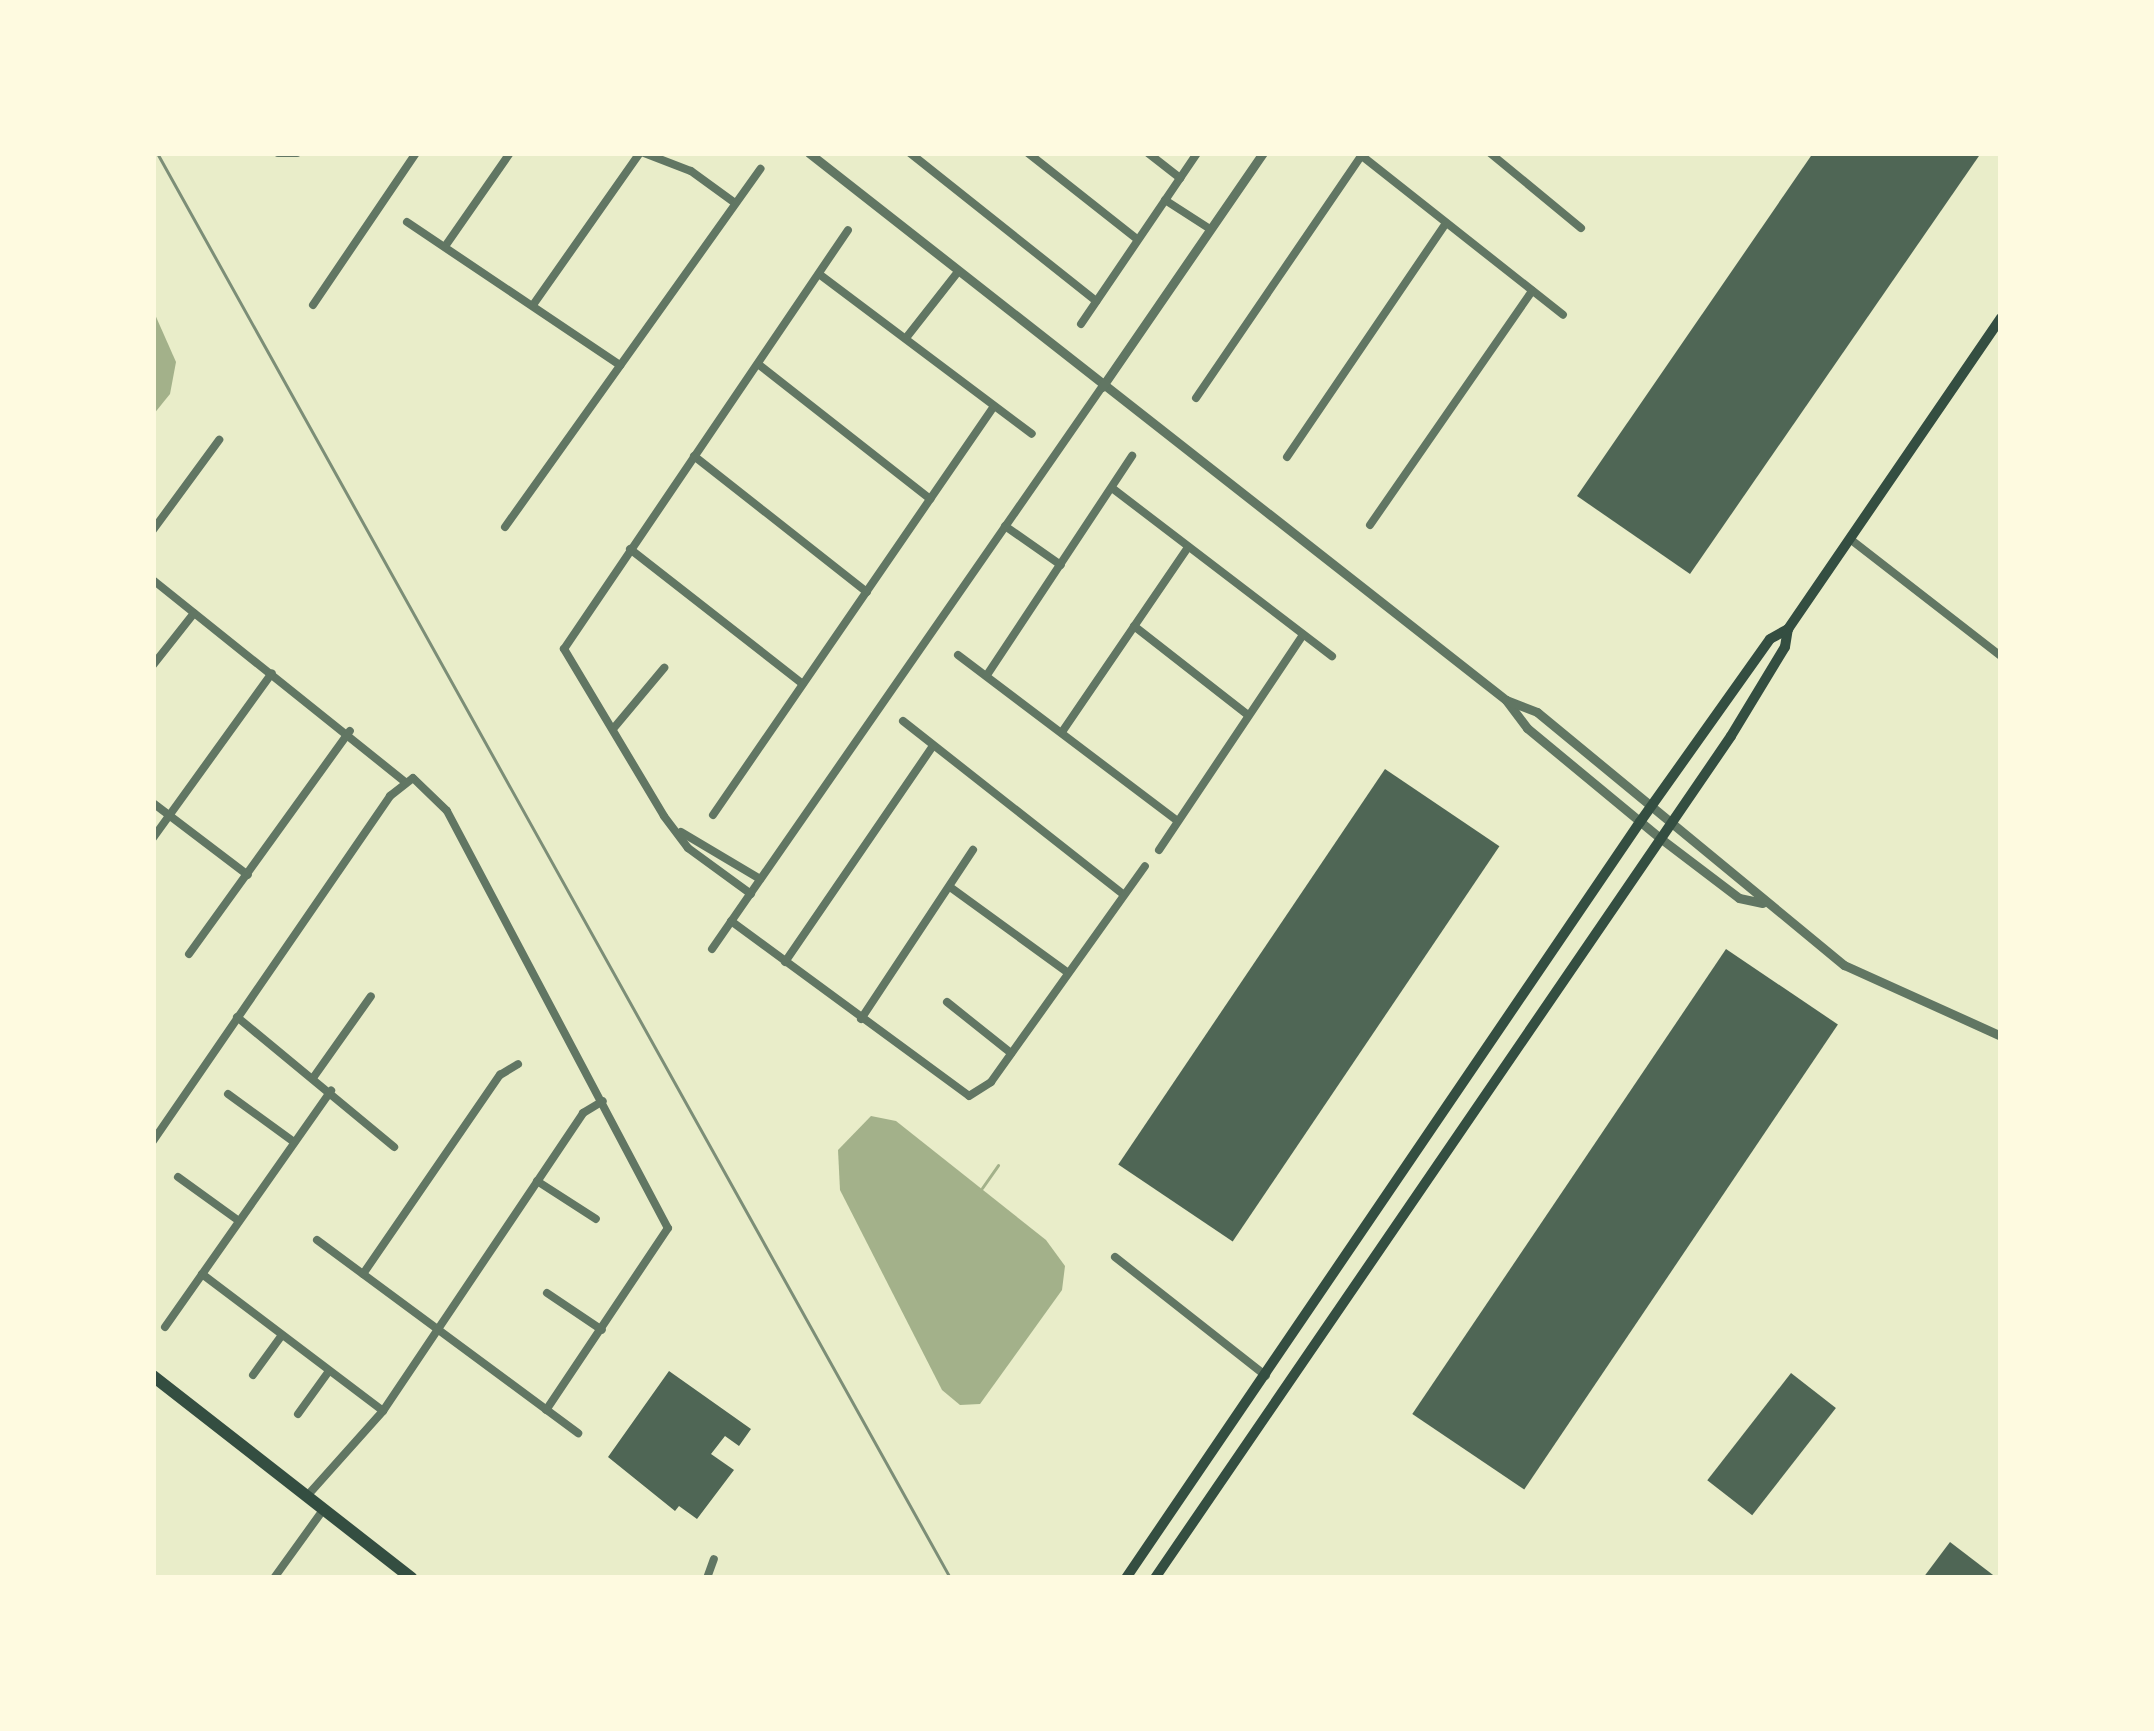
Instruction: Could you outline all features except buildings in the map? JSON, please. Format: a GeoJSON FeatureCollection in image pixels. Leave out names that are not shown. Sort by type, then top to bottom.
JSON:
{"type":"FeatureCollection","features":[{"type":"Feature","properties":{"kind":"main road"},"geometry":{"type":"LineString","coordinates":[[1126,1578],[1640,822],[1770,639],[1788,628],[2001,318]]}},
{"type":"Feature","properties":{"kind":"main road"},"geometry":{"type":"LineString","coordinates":[[1155,1578],[1672,821],[1785,647],[1788,628]]}},
{"type":"Feature","properties":{"kind":"main road"},"geometry":{"type":"LineString","coordinates":[[153,1376],[412,1578]]}},
{"type":"Feature","properties":{"kind":"street"},"geometry":{"type":"LineString","coordinates":[[278,153],[294,154]]}},
{"type":"Feature","properties":{"kind":"street"},"geometry":{"type":"LineString","coordinates":[[313,304],[416,153]]}},
{"type":"Feature","properties":{"kind":"street"},"geometry":{"type":"LineString","coordinates":[[446,246],[510,153]]}},
{"type":"Feature","properties":{"kind":"street"},"geometry":{"type":"LineString","coordinates":[[533,305],[642,153],[691,171],[735,202]]}},
{"type":"Feature","properties":{"kind":"street"},"geometry":{"type":"LineString","coordinates":[[809,153],[1506,700],[1527,728],[1660,838],[1739,898],[1762,903]]}},
{"type":"Feature","properties":{"kind":"street"},"geometry":{"type":"LineString","coordinates":[[910,153],[1096,301]]}},
{"type":"Feature","properties":{"kind":"street"},"geometry":{"type":"LineString","coordinates":[[1028,153],[1137,239]]}},
{"type":"Feature","properties":{"kind":"street"},"geometry":{"type":"LineString","coordinates":[[1148,153],[1180,178]]}},
{"type":"Feature","properties":{"kind":"street"},"geometry":{"type":"LineString","coordinates":[[1081,324],[1197,153]]}},
{"type":"Feature","properties":{"kind":"street"},"geometry":{"type":"LineString","coordinates":[[712,949],[1263,153]]}},
{"type":"Feature","properties":{"kind":"street"},"geometry":{"type":"LineString","coordinates":[[1490,153],[1581,228]]}},
{"type":"Feature","properties":{"kind":"street"},"geometry":{"type":"LineString","coordinates":[[1196,398],[1359,154],[1563,315]]}},
{"type":"Feature","properties":{"kind":"street"},"geometry":{"type":"LineString","coordinates":[[505,527],[760,169]]}},
{"type":"Feature","properties":{"kind":"street"},"geometry":{"type":"LineString","coordinates":[[1165,200],[1210,229]]}},
{"type":"Feature","properties":{"kind":"street"},"geometry":{"type":"LineString","coordinates":[[407,221],[620,365]]}},
{"type":"Feature","properties":{"kind":"street"},"geometry":{"type":"LineString","coordinates":[[1286,458],[1446,223]]}},
{"type":"Feature","properties":{"kind":"street"},"geometry":{"type":"LineString","coordinates":[[751,894],[688,848],[564,650],[848,230]]}},
{"type":"Feature","properties":{"kind":"street"},"geometry":{"type":"LineString","coordinates":[[906,338],[957,273]]}},
{"type":"Feature","properties":{"kind":"street"},"geometry":{"type":"LineString","coordinates":[[818,274],[1032,434]]}},
{"type":"Feature","properties":{"kind":"street"},"geometry":{"type":"LineString","coordinates":[[1370,525],[1532,291]]}},
{"type":"Feature","properties":{"kind":"street"},"geometry":{"type":"LineString","coordinates":[[758,364],[930,499]]}},
{"type":"Feature","properties":{"kind":"street"},"geometry":{"type":"LineString","coordinates":[[713,815],[994,406]]}},
{"type":"Feature","properties":{"kind":"street"},"geometry":{"type":"LineString","coordinates":[[153,530],[219,440]]}},
{"type":"Feature","properties":{"kind":"street"},"geometry":{"type":"LineString","coordinates":[[694,456],[867,592]]}},
{"type":"Feature","properties":{"kind":"street"},"geometry":{"type":"LineString","coordinates":[[986,675],[1132,456]]}},
{"type":"Feature","properties":{"kind":"street"},"geometry":{"type":"LineString","coordinates":[[1112,488],[1332,656]]}},
{"type":"Feature","properties":{"kind":"street"},"geometry":{"type":"LineString","coordinates":[[1006,526],[1061,566]]}},
{"type":"Feature","properties":{"kind":"street"},"geometry":{"type":"LineString","coordinates":[[1850,539],[2001,656]]}},
{"type":"Feature","properties":{"kind":"street"},"geometry":{"type":"LineString","coordinates":[[1062,732],[1189,547]]}},
{"type":"Feature","properties":{"kind":"street"},"geometry":{"type":"LineString","coordinates":[[630,549],[803,684]]}},
{"type":"Feature","properties":{"kind":"street"},"geometry":{"type":"LineString","coordinates":[[153,580],[447,811],[668,1228],[546,1411]]}},
{"type":"Feature","properties":{"kind":"street"},"geometry":{"type":"LineString","coordinates":[[153,665],[194,613]]}},
{"type":"Feature","properties":{"kind":"street"},"geometry":{"type":"LineString","coordinates":[[1134,626],[1248,715]]}},
{"type":"Feature","properties":{"kind":"street"},"geometry":{"type":"LineString","coordinates":[[1159,850],[1303,635]]}},
{"type":"Feature","properties":{"kind":"street"},"geometry":{"type":"LineString","coordinates":[[958,655],[1176,820]]}},
{"type":"Feature","properties":{"kind":"street"},"geometry":{"type":"LineString","coordinates":[[613,729],[664,668]]}},
{"type":"Feature","properties":{"kind":"street"},"geometry":{"type":"LineString","coordinates":[[153,838],[272,673]]}},
{"type":"Feature","properties":{"kind":"street"},"geometry":{"type":"LineString","coordinates":[[1506,700],[1537,712],[1672,821],[1762,903],[1889,991],[2001,1036]]}},
{"type":"Feature","properties":{"kind":"street"},"geometry":{"type":"LineString","coordinates":[[903,721],[1123,894]]}},
{"type":"Feature","properties":{"kind":"street"},"geometry":{"type":"LineString","coordinates":[[189,954],[350,731]]}},
{"type":"Feature","properties":{"kind":"street"},"geometry":{"type":"LineString","coordinates":[[785,962],[934,746]]}},
{"type":"Feature","properties":{"kind":"street"},"geometry":{"type":"LineString","coordinates":[[153,1141],[410,780]]}},
{"type":"Feature","properties":{"kind":"street"},"geometry":{"type":"LineString","coordinates":[[153,803],[248,875]]}},
{"type":"Feature","properties":{"kind":"street"},"geometry":{"type":"LineString","coordinates":[[679,832],[696,834],[760,880]]}},
{"type":"Feature","properties":{"kind":"street"},"geometry":{"type":"LineString","coordinates":[[861,1019],[973,850]]}},
{"type":"Feature","properties":{"kind":"street"},"geometry":{"type":"LineString","coordinates":[[731,921],[969,1096],[982,1092],[1145,866]]}},
{"type":"Feature","properties":{"kind":"street"},"geometry":{"type":"LineString","coordinates":[[950,887],[1066,973]]}},
{"type":"Feature","properties":{"kind":"street"},"geometry":{"type":"LineString","coordinates":[[314,1078],[371,996]]}},
{"type":"Feature","properties":{"kind":"street"},"geometry":{"type":"LineString","coordinates":[[947,1002],[1011,1052]]}},
{"type":"Feature","properties":{"kind":"street"},"geometry":{"type":"LineString","coordinates":[[237,1017],[394,1147]]}},
{"type":"Feature","properties":{"kind":"street"},"geometry":{"type":"LineString","coordinates":[[364,1274],[500,1075],[518,1064]]}},
{"type":"Feature","properties":{"kind":"street"},"geometry":{"type":"LineString","coordinates":[[164,1328],[331,1091]]}},
{"type":"Feature","properties":{"kind":"street"},"geometry":{"type":"LineString","coordinates":[[229,1094],[294,1142]]}},
{"type":"Feature","properties":{"kind":"street"},"geometry":{"type":"LineString","coordinates":[[306,1497],[382,1411],[583,1113],[603,1101]]}},
{"type":"Feature","properties":{"kind":"street"},"geometry":{"type":"LineString","coordinates":[[178,1177],[239,1221]]}},
{"type":"Feature","properties":{"kind":"street"},"geometry":{"type":"LineString","coordinates":[[537,1181],[596,1219]]}},
{"type":"Feature","properties":{"kind":"street"},"geometry":{"type":"LineString","coordinates":[[317,1240],[578,1433]]}},
{"type":"Feature","properties":{"kind":"street"},"geometry":{"type":"LineString","coordinates":[[1115,1257],[1267,1377]]}},
{"type":"Feature","properties":{"kind":"street"},"geometry":{"type":"LineString","coordinates":[[202,1274],[382,1411]]}},
{"type":"Feature","properties":{"kind":"street"},"geometry":{"type":"LineString","coordinates":[[547,1293],[602,1330]]}},
{"type":"Feature","properties":{"kind":"street"},"geometry":{"type":"LineString","coordinates":[[253,1375],[282,1335]]}},
{"type":"Feature","properties":{"kind":"street"},"geometry":{"type":"LineString","coordinates":[[298,1414],[329,1371]]}},
{"type":"Feature","properties":{"kind":"street"},"geometry":{"type":"LineString","coordinates":[[274,1578],[323,1510]]}},
{"type":"Feature","properties":{"kind":"street"},"geometry":{"type":"LineString","coordinates":[[707,1578],[714,1559]]}},
{"type":"Feature","properties":{"kind":"shaded area"},"geometry":{"type":"Polygon","coordinates":[[[153,310],[176,362],[170,394],[153,415],[153,310]]]}},
{"type":"Feature","properties":{"kind":"shaded area"},"geometry":{"type":"Polygon","coordinates":[[[871,1116],[896,1121],[1046,1240],[1065,1266],[1062,1290],[980,1404],[960,1405],[942,1390],[840,1190],[838,1150],[871,1116]]]}},
{"type":"Feature","properties":{"kind":"waterway"},"geometry":{"type":"LineString","coordinates":[[982,1188],[998,1165]]}},
{"type":"Feature","properties":{"kind":"railway"},"geometry":{"type":"LineString","coordinates":[[157,153],[950,1578]]}}]}
